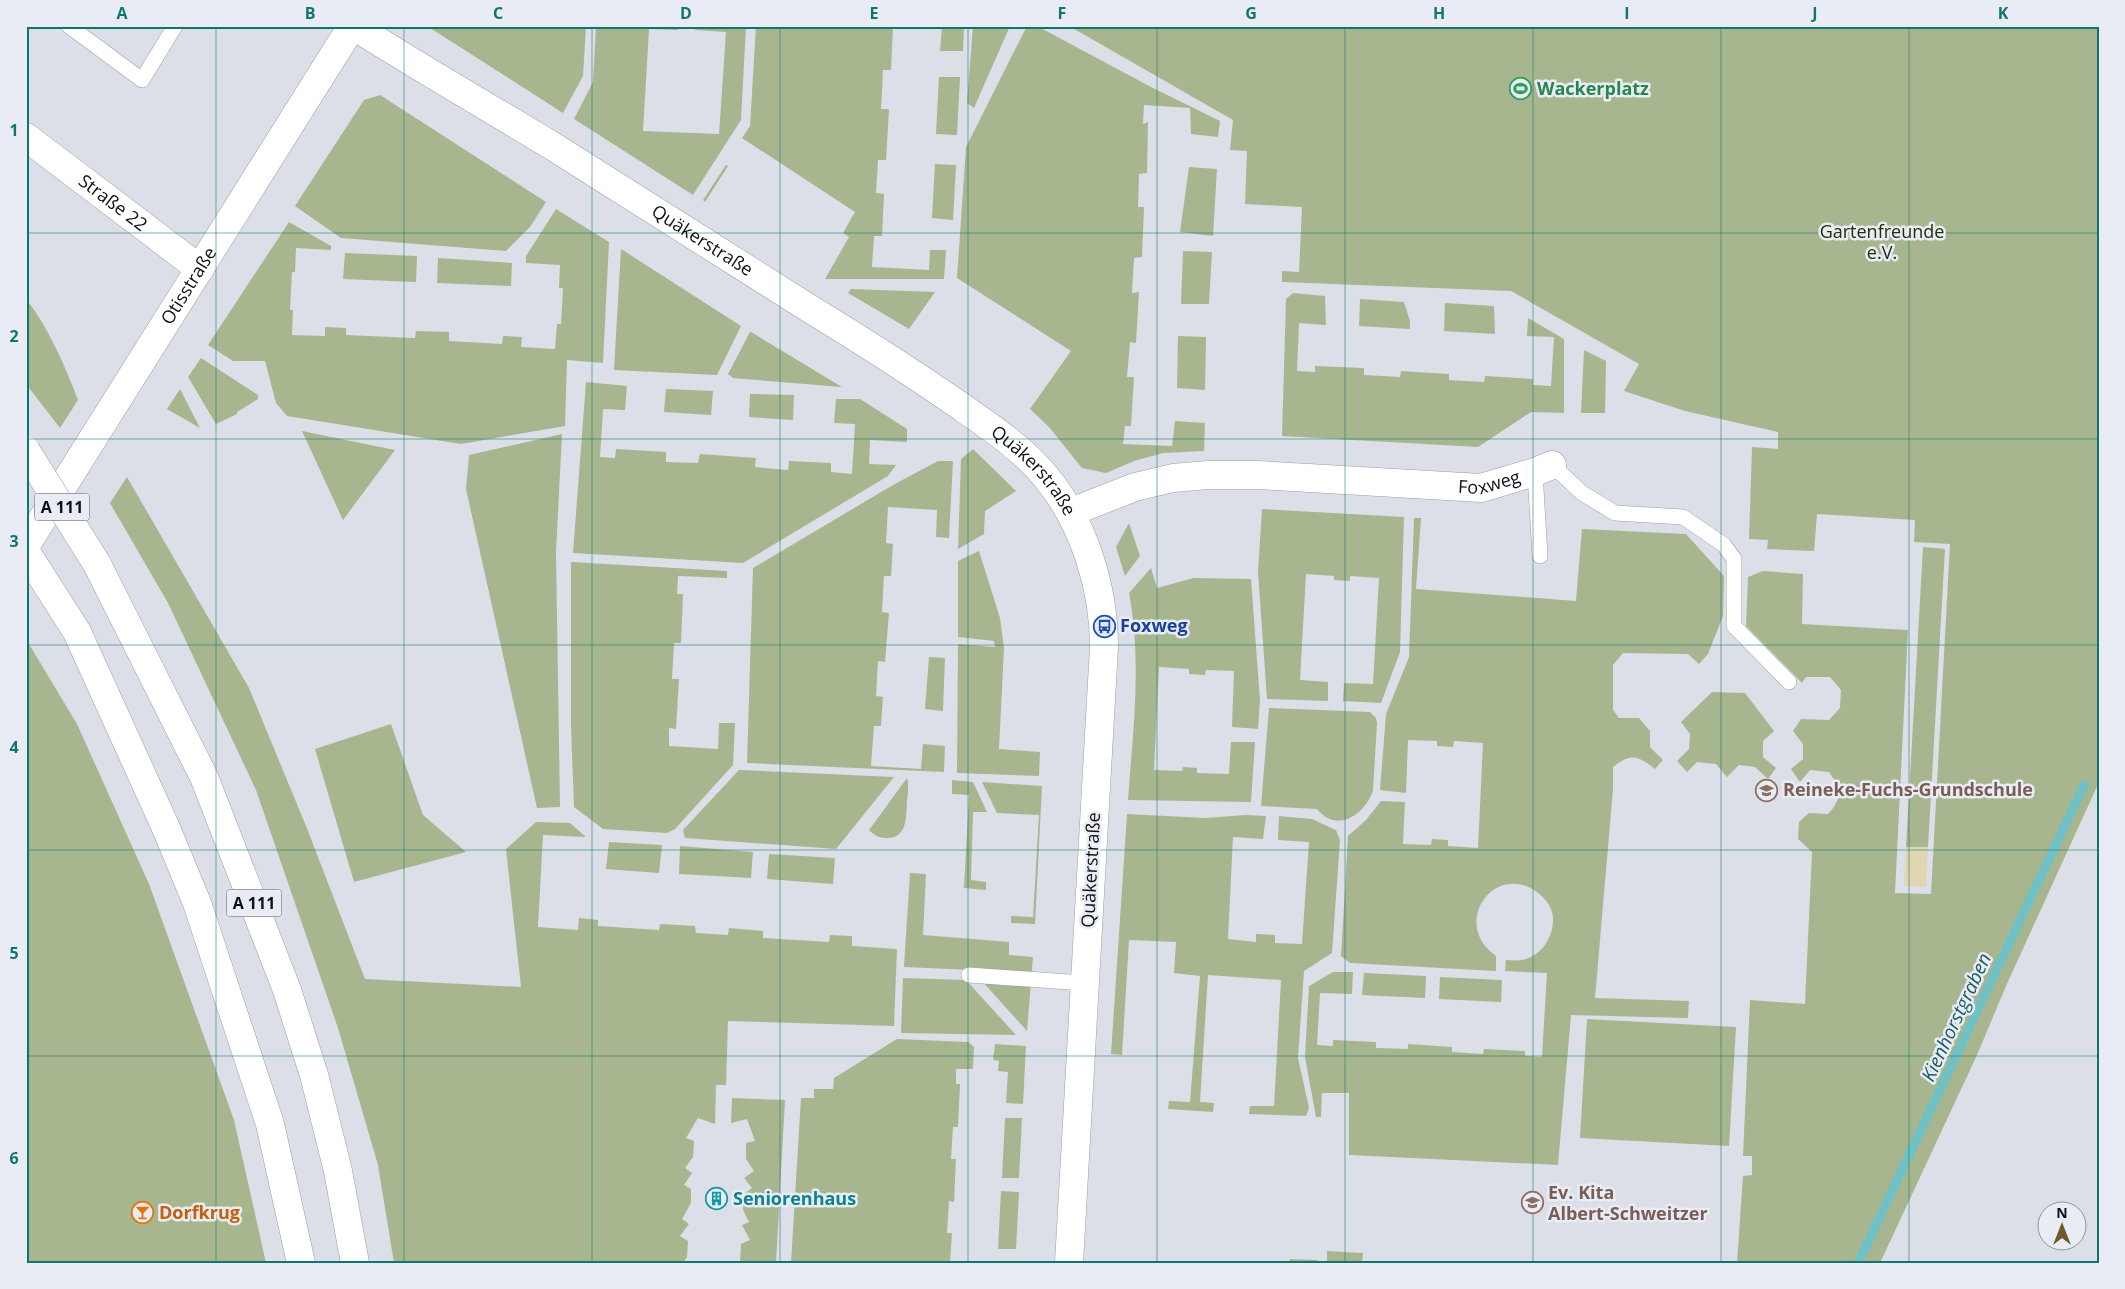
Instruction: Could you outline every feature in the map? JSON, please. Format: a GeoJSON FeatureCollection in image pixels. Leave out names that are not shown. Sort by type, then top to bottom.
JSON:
{"type":"FeatureCollection","features":[{"type":"Feature","properties":{"kind":"main road","name":"Otisstraße"},"geometry":{"type":"LineString","coordinates":[[26,544],[353,26]]}},
{"type":"Feature","properties":{"kind":"main road","name":"Quäkerstraße"},"geometry":{"type":"LineString","coordinates":[[353,26],[598,175],[897,362],[1003,435],[1025,454],[1044,475],[1071,512],[1092,571],[1104,626],[1069,1263]]}},
{"type":"Feature","properties":{"kind":"main road","name":"Straße 22"},"geometry":{"type":"LineString","coordinates":[[26,136],[200,268]]}},
{"type":"Feature","properties":{"kind":"main road","name":"A 111"},"geometry":{"type":"LineString","coordinates":[[26,451],[97,564],[204,777],[288,990],[314,1075],[338,1171],[355,1263]]}},
{"type":"Feature","properties":{"kind":"main road","name":"Foxweg"},"geometry":{"type":"LineString","coordinates":[[1071,512],[1135,487],[1173,478],[1208,475],[1258,475],[1481,488],[1544,469]]}},
{"type":"Feature","properties":{"kind":"main road","name":"A 111"},"geometry":{"type":"LineString","coordinates":[[26,552],[77,632],[166,828],[197,903],[270,1124],[301,1263]]}},
{"type":"Feature","properties":{"kind":"lane"},"geometry":{"type":"LineString","coordinates":[[69,26],[142,80],[175,26]]}},
{"type":"Feature","properties":{"kind":"lane"},"geometry":{"type":"LineString","coordinates":[[1540,556],[1544,469],[1615,513],[1683,517],[1724,545],[1734,559],[1734,626],[1789,682]]}},
{"type":"Feature","properties":{"kind":"lane"},"geometry":{"type":"LineString","coordinates":[[969,975],[1084,983]]}},
{"type":"Feature","properties":{"kind":"green space"},"geometry":{"type":"Polygon","coordinates":[[[427,26],[586,26],[583,76],[563,113],[427,26]]]}},
{"type":"Feature","properties":{"kind":"green space"},"geometry":{"type":"Polygon","coordinates":[[[596,26],[678,26],[678,30],[649,29],[643,131],[719,134],[726,32],[695,30],[696,26],[746,26],[741,120],[693,195],[574,119],[593,82],[596,26]]]}},
{"type":"Feature","properties":{"kind":"green space"},"geometry":{"type":"Polygon","coordinates":[[[756,26],[893,26],[891,70],[883,70],[881,109],[889,109],[886,160],[878,160],[876,193],[884,194],[882,236],[874,236],[872,267],[929,270],[930,250],[946,250],[944,279],[825,279],[849,237],[843,233],[855,212],[742,138],[750,126],[756,26]]]}},
{"type":"Feature","properties":{"kind":"green space"},"geometry":{"type":"Polygon","coordinates":[[[942,26],[964,26],[963,51],[940,51],[942,26]]]}},
{"type":"Feature","properties":{"kind":"green space"},"geometry":{"type":"Polygon","coordinates":[[[973,26],[1010,26],[974,108],[967,103],[973,26]]]}},
{"type":"Feature","properties":{"kind":"green space"},"geometry":{"type":"Polygon","coordinates":[[[1027,26],[1037,26],[1151,87],[1220,121],[1218,137],[1191,134],[1190,108],[1144,105],[1143,124],[1148,122],[1147,173],[1139,174],[1138,207],[1144,207],[1142,257],[1134,258],[1132,293],[1139,292],[1136,343],[1130,342],[1127,377],[1134,377],[1131,426],[1125,426],[1123,444],[1172,446],[1175,421],[1205,423],[1204,451],[1163,453],[1134,461],[1106,473],[1082,468],[1049,427],[1030,409],[1071,351],[957,278],[966,147],[1027,26]]]}},
{"type":"Feature","properties":{"kind":"green space","name":"Gartenfreunde e.V."},"geometry":{"type":"Polygon","coordinates":[[[1069,26],[2099,26],[2099,782],[2006,986],[1977,1055],[1880,1263],[1737,1263],[1743,1176],[1752,1175],[1752,1156],[1743,1156],[1750,1000],[1805,1004],[1812,852],[1798,839],[1799,822],[1809,813],[1828,814],[1836,803],[1839,793],[1836,783],[1829,772],[1810,770],[1800,782],[1791,769],[1803,759],[1803,744],[1793,731],[1801,719],[1829,720],[1840,708],[1841,690],[1830,677],[1806,677],[1802,683],[1746,626],[1748,577],[1763,571],[1803,574],[1802,624],[1908,630],[1895,893],[1931,894],[1950,544],[1914,542],[1915,520],[1817,514],[1814,551],[1767,549],[1768,540],[1749,539],[1752,447],[1778,449],[1778,432],[1685,411],[1624,391],[1639,364],[1511,291],[1282,282],[1282,271],[1299,272],[1302,207],[1245,204],[1247,151],[1230,150],[1233,120],[1069,26]]]}},
{"type":"Feature","properties":{"kind":"green space"},"geometry":{"type":"Polygon","coordinates":[[[939,77],[960,77],[957,135],[936,134],[939,77]]]}},
{"type":"Feature","properties":{"kind":"green space"},"geometry":{"type":"Polygon","coordinates":[[[380,95],[546,202],[530,227],[506,251],[341,238],[295,206],[364,100],[380,95]]]}},
{"type":"Feature","properties":{"kind":"green space"},"geometry":{"type":"Polygon","coordinates":[[[935,164],[956,165],[953,220],[932,218],[935,164]]]}},
{"type":"Feature","properties":{"kind":"green space"},"geometry":{"type":"Polygon","coordinates":[[[726,165],[728,166],[705,202],[703,200],[726,165]]]}},
{"type":"Feature","properties":{"kind":"green space"},"geometry":{"type":"Polygon","coordinates":[[[1189,167],[1217,169],[1213,236],[1180,232],[1189,167]]]}},
{"type":"Feature","properties":{"kind":"green space"},"geometry":{"type":"Polygon","coordinates":[[[556,209],[609,242],[603,363],[567,360],[565,426],[461,444],[287,416],[276,403],[265,361],[233,361],[208,345],[289,222],[331,246],[331,250],[296,248],[295,272],[292,272],[290,310],[293,310],[292,335],[325,336],[325,327],[346,328],[346,335],[415,338],[416,331],[449,332],[449,341],[502,344],[503,336],[522,337],[521,347],[555,349],[557,324],[561,324],[563,288],[559,288],[560,265],[526,263],[526,256],[556,209]]]}},
{"type":"Feature","properties":{"kind":"green space"},"geometry":{"type":"Polygon","coordinates":[[[621,249],[741,326],[717,375],[614,370],[621,249]]]}},
{"type":"Feature","properties":{"kind":"green space"},"geometry":{"type":"Polygon","coordinates":[[[1183,251],[1212,252],[1209,304],[1181,304],[1183,251]]]}},
{"type":"Feature","properties":{"kind":"green space"},"geometry":{"type":"Polygon","coordinates":[[[345,253],[417,256],[416,282],[343,279],[345,253]]]}},
{"type":"Feature","properties":{"kind":"green space"},"geometry":{"type":"Polygon","coordinates":[[[438,258],[512,263],[511,286],[437,283],[438,258]]]}},
{"type":"Feature","properties":{"kind":"green space"},"geometry":{"type":"Polygon","coordinates":[[[851,289],[935,292],[909,329],[848,293],[851,289]]]}},
{"type":"Feature","properties":{"kind":"green space"},"geometry":{"type":"Polygon","coordinates":[[[1293,293],[1325,296],[1326,325],[1299,323],[1297,371],[1315,372],[1315,366],[1364,368],[1364,375],[1400,377],[1401,371],[1449,374],[1449,380],[1484,382],[1485,376],[1533,379],[1533,385],[1551,386],[1554,337],[1527,336],[1528,318],[1564,339],[1564,413],[1531,412],[1478,447],[1282,436],[1286,299],[1293,293]]]}},
{"type":"Feature","properties":{"kind":"green space"},"geometry":{"type":"Polygon","coordinates":[[[26,299],[49,335],[78,400],[60,428],[26,384],[26,299]]]}},
{"type":"Feature","properties":{"kind":"green space"},"geometry":{"type":"Polygon","coordinates":[[[1360,299],[1404,302],[1410,321],[1410,329],[1359,326],[1360,299]]]}},
{"type":"Feature","properties":{"kind":"green space"},"geometry":{"type":"Polygon","coordinates":[[[1445,303],[1494,306],[1495,334],[1444,331],[1445,303]]]}},
{"type":"Feature","properties":{"kind":"green space"},"geometry":{"type":"Polygon","coordinates":[[[750,332],[842,387],[733,378],[728,374],[750,332]]]}},
{"type":"Feature","properties":{"kind":"green space"},"geometry":{"type":"Polygon","coordinates":[[[1178,336],[1206,337],[1205,390],[1177,388],[1178,336]]]}},
{"type":"Feature","properties":{"kind":"green space"},"geometry":{"type":"Polygon","coordinates":[[[1584,350],[1606,361],[1605,413],[1581,413],[1584,350]]]}},
{"type":"Feature","properties":{"kind":"green space"},"geometry":{"type":"Polygon","coordinates":[[[201,358],[258,395],[258,399],[237,412],[237,414],[216,424],[188,377],[201,358]]]}},
{"type":"Feature","properties":{"kind":"green space"},"geometry":{"type":"Polygon","coordinates":[[[586,382],[627,386],[625,410],[603,409],[600,457],[615,458],[616,449],[666,452],[666,462],[698,463],[700,454],[756,458],[755,467],[788,470],[789,461],[831,463],[831,472],[852,474],[855,424],[834,423],[836,399],[860,399],[907,429],[907,442],[870,440],[869,464],[896,465],[888,476],[743,563],[573,553],[586,382]]]}},
{"type":"Feature","properties":{"kind":"green space"},"geometry":{"type":"Polygon","coordinates":[[[180,389],[200,428],[167,409],[180,389]]]}},
{"type":"Feature","properties":{"kind":"green space"},"geometry":{"type":"Polygon","coordinates":[[[666,389],[713,391],[711,415],[664,412],[666,389]]]}},
{"type":"Feature","properties":{"kind":"green space"},"geometry":{"type":"Polygon","coordinates":[[[750,394],[794,395],[793,420],[749,417],[750,394]]]}},
{"type":"Feature","properties":{"kind":"green space"},"geometry":{"type":"Polygon","coordinates":[[[302,431],[395,450],[343,520],[302,431]]]}},
{"type":"Feature","properties":{"kind":"green space"},"geometry":{"type":"Polygon","coordinates":[[[562,434],[556,552],[560,807],[537,808],[466,489],[469,455],[562,434]]]}},
{"type":"Feature","properties":{"kind":"green space"},"geometry":{"type":"Polygon","coordinates":[[[973,449],[1016,491],[985,511],[984,534],[958,549],[961,459],[973,449]]]}},
{"type":"Feature","properties":{"kind":"green space"},"geometry":{"type":"Polygon","coordinates":[[[938,461],[953,461],[949,538],[936,537],[937,510],[888,507],[886,543],[893,544],[891,576],[884,576],[882,612],[889,613],[885,662],[878,661],[876,696],[883,697],[881,726],[874,726],[871,766],[921,769],[923,744],[945,746],[944,772],[747,763],[753,568],[893,485],[938,461]]]}},
{"type":"Feature","properties":{"kind":"green space"},"geometry":{"type":"Polygon","coordinates":[[[127,477],[249,688],[306,826],[365,979],[521,987],[506,849],[536,822],[570,823],[586,837],[543,835],[538,927],[578,930],[579,918],[598,920],[598,926],[659,930],[660,924],[695,926],[696,933],[728,935],[729,928],[763,931],[763,938],[829,942],[830,935],[852,936],[852,946],[897,949],[894,1026],[728,1021],[726,1085],[716,1085],[715,1124],[698,1118],[686,1138],[694,1141],[693,1157],[685,1168],[692,1173],[684,1185],[691,1189],[691,1203],[682,1219],[689,1224],[680,1236],[688,1241],[687,1257],[683,1263],[394,1263],[378,1165],[338,1028],[256,790],[168,603],[110,503],[127,477]]]}},
{"type":"Feature","properties":{"kind":"green space"},"geometry":{"type":"Polygon","coordinates":[[[1262,509],[1404,517],[1400,652],[1381,703],[1343,701],[1344,683],[1373,684],[1379,578],[1350,576],[1350,581],[1334,580],[1334,576],[1306,574],[1300,680],[1328,682],[1328,701],[1267,699],[1258,572],[1262,509]]]}},
{"type":"Feature","properties":{"kind":"green space"},"geometry":{"type":"Polygon","coordinates":[[[1414,518],[1421,518],[1416,589],[1576,601],[1582,529],[1686,534],[1724,576],[1723,616],[1708,654],[1699,664],[1688,654],[1623,653],[1613,665],[1613,710],[1619,718],[1639,718],[1650,731],[1650,747],[1663,760],[1655,769],[1643,761],[1634,758],[1625,759],[1613,767],[1613,789],[1595,998],[1689,1001],[1688,1018],[1571,1015],[1558,1165],[1349,1155],[1349,1093],[1322,1093],[1321,1117],[1316,1117],[1305,1057],[1309,986],[1333,972],[1353,972],[1352,994],[1320,993],[1317,1045],[1333,1046],[1333,1040],[1376,1042],[1376,1048],[1408,1049],[1408,1044],[1452,1047],[1452,1052],[1483,1054],[1484,1049],[1525,1051],[1525,1056],[1542,1057],[1547,973],[1505,971],[1506,960],[1529,958],[1541,950],[1549,938],[1553,924],[1552,913],[1548,903],[1537,892],[1521,885],[1506,884],[1493,890],[1483,900],[1477,914],[1477,928],[1483,943],[1496,956],[1496,971],[1350,963],[1341,956],[1348,836],[1366,820],[1381,801],[1405,802],[1403,844],[1431,845],[1432,839],[1448,840],[1448,846],[1478,848],[1483,743],[1454,741],[1453,747],[1437,746],[1437,741],[1408,740],[1406,793],[1380,790],[1386,714],[1409,657],[1414,518]]]}},
{"type":"Feature","properties":{"kind":"green space"},"geometry":{"type":"Polygon","coordinates":[[[1129,523],[1140,556],[1125,576],[1116,547],[1129,523]]]}},
{"type":"Feature","properties":{"kind":"green space"},"geometry":{"type":"Polygon","coordinates":[[[1923,547],[1945,549],[1928,847],[1906,847],[1923,547]]]}},
{"type":"Feature","properties":{"kind":"green space"},"geometry":{"type":"Polygon","coordinates":[[[979,551],[1000,618],[1004,648],[999,749],[1040,752],[1039,776],[957,773],[958,644],[995,647],[994,641],[958,637],[958,561],[979,551]]]}},
{"type":"Feature","properties":{"kind":"green space"},"geometry":{"type":"Polygon","coordinates":[[[571,562],[727,571],[727,578],[678,576],[677,594],[683,594],[681,643],[674,643],[672,679],[679,679],[676,729],[669,728],[669,746],[718,749],[719,723],[735,723],[733,765],[675,829],[667,833],[603,829],[574,807],[571,727],[571,562]]]}},
{"type":"Feature","properties":{"kind":"green space"},"geometry":{"type":"Polygon","coordinates":[[[1151,568],[1157,588],[1194,578],[1251,579],[1260,700],[1258,729],[1232,727],[1234,671],[1206,670],[1205,675],[1189,674],[1189,669],[1159,667],[1154,770],[1182,771],[1183,767],[1197,768],[1197,773],[1229,774],[1231,742],[1255,742],[1251,802],[1128,800],[1136,671],[1133,619],[1129,593],[1151,568]]]}},
{"type":"Feature","properties":{"kind":"green space"},"geometry":{"type":"Polygon","coordinates":[[[26,639],[77,724],[149,884],[234,1120],[266,1263],[26,1263],[26,639]]]}},
{"type":"Feature","properties":{"kind":"green space"},"geometry":{"type":"Polygon","coordinates":[[[929,657],[945,658],[943,711],[925,709],[929,657]]]}},
{"type":"Feature","properties":{"kind":"green space"},"geometry":{"type":"Polygon","coordinates":[[[1712,692],[1745,693],[1774,731],[1763,741],[1763,757],[1776,768],[1768,779],[1755,767],[1739,765],[1727,777],[1716,764],[1697,762],[1687,772],[1677,761],[1689,749],[1690,734],[1681,722],[1712,692]]]}},
{"type":"Feature","properties":{"kind":"green space"},"geometry":{"type":"Polygon","coordinates":[[[1269,708],[1370,712],[1376,718],[1373,791],[1369,800],[1357,814],[1341,821],[1325,816],[1317,809],[1261,806],[1269,708]]]}},
{"type":"Feature","properties":{"kind":"green space"},"geometry":{"type":"Polygon","coordinates":[[[391,724],[423,815],[466,852],[354,882],[315,749],[391,724]]]}},
{"type":"Feature","properties":{"kind":"green space"},"geometry":{"type":"Polygon","coordinates":[[[739,770],[894,777],[836,849],[685,838],[683,830],[739,770]]]}},
{"type":"Feature","properties":{"kind":"green space"},"geometry":{"type":"Polygon","coordinates":[[[907,778],[906,813],[902,831],[893,837],[883,838],[877,836],[869,830],[907,778]]]}},
{"type":"Feature","properties":{"kind":"green space"},"geometry":{"type":"Polygon","coordinates":[[[952,780],[973,782],[987,812],[973,812],[971,880],[986,882],[986,890],[964,888],[969,795],[952,794],[952,780]]]}},
{"type":"Feature","properties":{"kind":"green space"},"geometry":{"type":"Polygon","coordinates":[[[982,782],[1042,786],[1035,924],[1011,923],[1011,916],[1033,917],[1039,815],[997,813],[982,782]]]}},
{"type":"Feature","properties":{"kind":"green space"},"geometry":{"type":"Polygon","coordinates":[[[1127,814],[1206,818],[1245,815],[1266,816],[1263,839],[1233,837],[1228,939],[1256,942],[1256,934],[1275,935],[1275,943],[1302,944],[1309,842],[1278,840],[1279,816],[1312,819],[1336,830],[1340,840],[1332,953],[1304,971],[1298,1058],[1309,1108],[1306,1116],[1249,1114],[1250,1106],[1274,1106],[1281,980],[1208,975],[1200,1102],[1214,1103],[1213,1112],[1168,1109],[1169,1101],[1190,1102],[1200,976],[1174,973],[1176,942],[1129,940],[1122,1055],[1111,1054],[1127,814]]]}},
{"type":"Feature","properties":{"kind":"green space"},"geometry":{"type":"Polygon","coordinates":[[[609,842],[662,845],[659,873],[606,869],[609,842]]]}},
{"type":"Feature","properties":{"kind":"green space"},"geometry":{"type":"Polygon","coordinates":[[[680,846],[753,852],[751,878],[679,874],[680,846]]]}},
{"type":"Feature","properties":{"kind":"green space"},"geometry":{"type":"Polygon","coordinates":[[[769,854],[835,858],[833,884],[767,879],[769,854]]]}},
{"type":"Feature","properties":{"kind":"green space"},"geometry":{"type":"Polygon","coordinates":[[[910,873],[926,874],[923,935],[1009,942],[1009,955],[1033,957],[1027,1031],[972,970],[904,967],[910,873]]]}},
{"type":"Feature","properties":{"kind":"green space"},"geometry":{"type":"Polygon","coordinates":[[[1364,973],[1426,976],[1425,998],[1362,995],[1364,973]]]}},
{"type":"Feature","properties":{"kind":"green space"},"geometry":{"type":"Polygon","coordinates":[[[1440,977],[1502,980],[1501,1002],[1439,999],[1440,977]]]}},
{"type":"Feature","properties":{"kind":"green space"},"geometry":{"type":"Polygon","coordinates":[[[903,978],[966,980],[1016,1035],[901,1033],[903,978]]]}},
{"type":"Feature","properties":{"kind":"green space"},"geometry":{"type":"Polygon","coordinates":[[[1587,1019],[1736,1027],[1729,1146],[1580,1138],[1587,1019]]]}},
{"type":"Feature","properties":{"kind":"green space"},"geometry":{"type":"Polygon","coordinates":[[[897,1039],[968,1042],[974,1047],[973,1069],[956,1069],[956,1084],[960,1084],[958,1127],[953,1127],[951,1159],[956,1159],[954,1202],[949,1201],[947,1233],[952,1233],[950,1263],[791,1263],[801,1098],[814,1098],[814,1089],[833,1089],[834,1078],[897,1039]]]}},
{"type":"Feature","properties":{"kind":"green space"},"geometry":{"type":"Polygon","coordinates":[[[995,1044],[1026,1046],[1023,1104],[1006,1103],[1008,1072],[998,1071],[999,1061],[993,1060],[995,1044]]]}},
{"type":"Feature","properties":{"kind":"green space"},"geometry":{"type":"Polygon","coordinates":[[[732,1098],[785,1100],[776,1263],[740,1263],[741,1244],[750,1240],[742,1225],[749,1222],[743,1210],[744,1194],[752,1188],[744,1178],[754,1171],[746,1159],[746,1143],[755,1141],[747,1119],[731,1123],[732,1098]]]}},
{"type":"Feature","properties":{"kind":"green space"},"geometry":{"type":"Polygon","coordinates":[[[1005,1118],[1022,1118],[1019,1178],[1002,1178],[1005,1118]]]}},
{"type":"Feature","properties":{"kind":"green space"},"geometry":{"type":"Polygon","coordinates":[[[1001,1191],[1019,1192],[1016,1249],[998,1249],[1001,1191]]]}},
{"type":"Feature","properties":{"kind":"green space"},"geometry":{"type":"Polygon","coordinates":[[[1327,1251],[1363,1253],[1362,1263],[1327,1263],[1327,1251]]]}},
{"type":"Feature","properties":{"kind":"green space"},"geometry":{"type":"Polygon","coordinates":[[[1290,1259],[1317,1260],[1317,1263],[1289,1263],[1290,1259]]]}},
{"type":"Feature","properties":{"kind":"sand"},"geometry":{"type":"Polygon","coordinates":[[[1906,847],[1928,847],[1926,887],[1904,886],[1906,847]]]}},
{"type":"Feature","properties":{"kind":"waterway","name":"Kienhorstgraben"},"geometry":{"type":"LineString","coordinates":[[1858,1263],[2084,785]]}},
{"type":"Feature","properties":{"kind":"place","name":"Wackerplatz"},"geometry":{"type":"Point","coordinates":[1521,89]}},
{"type":"Feature","properties":{"kind":"place","name":"Foxweg"},"geometry":{"type":"Point","coordinates":[1104,626]}},
{"type":"Feature","properties":{"kind":"place","name":"Reineke-Fuchs-Grundschule"},"geometry":{"type":"Point","coordinates":[1767,790]}},
{"type":"Feature","properties":{"kind":"place","name":"Seniorenhaus"},"geometry":{"type":"Point","coordinates":[717,1199]}},
{"type":"Feature","properties":{"kind":"place","name":"Ev. Kita Albert-Schweitzer"},"geometry":{"type":"Point","coordinates":[1532,1203]}},
{"type":"Feature","properties":{"kind":"place","name":"Dorfkrug"},"geometry":{"type":"Point","coordinates":[143,1213]}}]}
